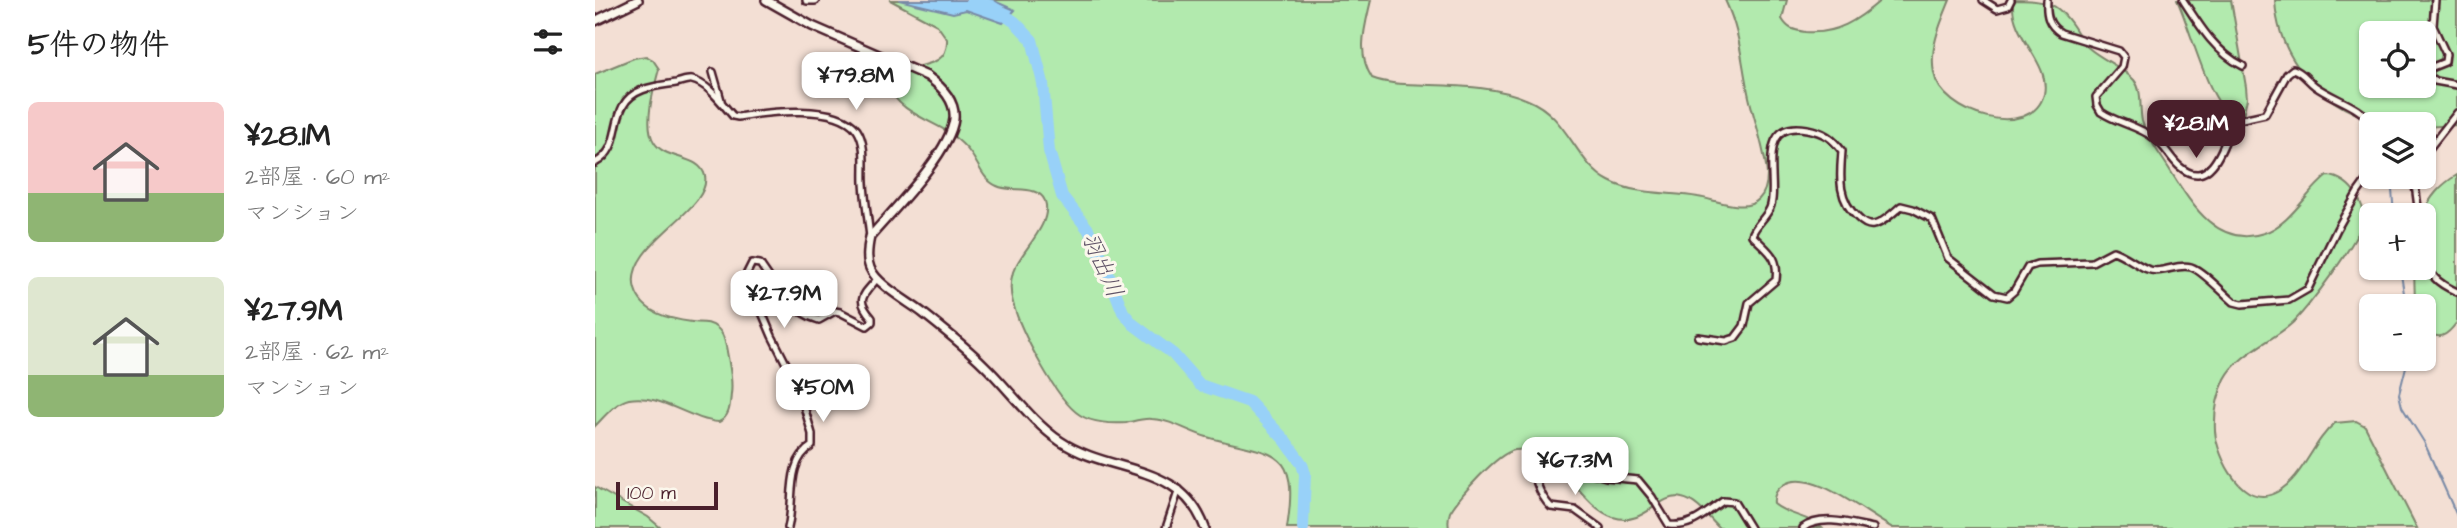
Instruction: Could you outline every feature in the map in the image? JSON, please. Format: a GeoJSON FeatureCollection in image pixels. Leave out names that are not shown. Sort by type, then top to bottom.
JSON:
{"type":"FeatureCollection","features":[{"type":"Feature","properties":{"kind":"street"},"geometry":{"type":"LineString","coordinates":[[595,21],[638,0]]}},
{"type":"Feature","properties":{"kind":"street"},"geometry":{"type":"LineString","coordinates":[[767,0],[812,26],[927,76],[939,85],[951,101],[954,118],[948,141],[870,237]]}},
{"type":"Feature","properties":{"kind":"street"},"geometry":{"type":"LineString","coordinates":[[807,0],[815,0]]}},
{"type":"Feature","properties":{"kind":"street"},"geometry":{"type":"LineString","coordinates":[[1983,0],[1997,9],[2008,6],[2011,0]]}},
{"type":"Feature","properties":{"kind":"street"},"geometry":{"type":"LineString","coordinates":[[2047,0],[2046,13],[2052,28],[2119,51],[2124,57],[2122,67],[2096,97],[2101,112],[2153,136],[2183,169],[2196,174],[2205,172],[2220,156],[2233,121],[2265,114],[2287,74],[2293,69],[2300,71],[2313,85],[2361,112]]}},
{"type":"Feature","properties":{"kind":"street"},"geometry":{"type":"LineString","coordinates":[[2183,0],[2215,45],[2231,60],[2243,66]]}},
{"type":"Feature","properties":{"kind":"street"},"geometry":{"type":"LineString","coordinates":[[2435,0],[2433,26],[2446,54],[2445,62],[2430,68],[2429,77],[2435,81],[2457,85]]}},
{"type":"Feature","properties":{"kind":"street"},"geometry":{"type":"LineString","coordinates":[[713,72],[722,103]]}},
{"type":"Feature","properties":{"kind":"street"},"geometry":{"type":"LineString","coordinates":[[595,163],[607,154],[614,142],[622,107],[646,88],[691,80],[708,89],[733,116],[797,111],[847,121],[856,129],[865,159],[870,268],[877,279],[982,363],[1060,441],[1103,460],[1164,480],[1193,502],[1205,528]]}},
{"type":"Feature","properties":{"kind":"street"},"geometry":{"type":"LineString","coordinates":[[2436,140],[2457,113]]}},
{"type":"Feature","properties":{"kind":"street"},"geometry":{"type":"LineString","coordinates":[[1697,337],[1726,341],[1735,338],[1744,326],[1749,303],[1776,280],[1776,261],[1772,253],[1752,235],[1770,209],[1772,152],[1783,133],[1798,127],[1817,131],[1834,140],[1842,151],[1840,187],[1843,198],[1851,212],[1863,222],[1876,224],[1901,206],[1926,215],[1932,219],[1948,258],[1994,294],[2007,298],[2028,267],[2037,264],[2092,262],[2113,251],[2147,269],[2158,271],[2183,266],[2193,267],[2234,302],[2242,304],[2289,300],[2308,289],[2360,189]]}},
{"type":"Feature","properties":{"kind":"street"},"geometry":{"type":"LineString","coordinates":[[788,528],[797,459],[812,446],[812,434],[799,389],[772,336],[746,275],[752,263],[760,264],[781,293],[800,311],[819,320],[835,311],[840,312],[867,326],[872,322],[872,318],[862,307],[862,297],[877,279]]}},
{"type":"Feature","properties":{"kind":"street"},"geometry":{"type":"LineString","coordinates":[[2436,280],[2457,292]]}},
{"type":"Feature","properties":{"kind":"street"},"geometry":{"type":"LineString","coordinates":[[1600,528],[1575,510],[1551,507],[1543,499],[1534,471],[1537,454],[1546,455],[1557,469],[1638,480],[1669,525],[1680,527],[1695,522],[1723,501],[1734,502],[1750,528]]}},
{"type":"Feature","properties":{"kind":"street"},"geometry":{"type":"LineString","coordinates":[[1166,528],[1179,489]]}},
{"type":"Feature","properties":{"kind":"street"},"geometry":{"type":"LineString","coordinates":[[1803,528],[1824,522],[1873,528]]}},
{"type":"Feature","properties":{"kind":"green space"},"geometry":{"type":"Polygon","coordinates":[[[890,0],[1371,0],[1363,49],[1367,69],[1372,78],[1400,84],[1480,88],[1517,96],[1542,107],[1563,128],[1588,163],[1619,186],[1746,205],[1753,203],[1763,194],[1767,175],[1738,36],[1725,0],[1787,0],[1782,19],[1786,25],[1797,31],[1816,32],[1846,25],[1881,0],[1950,0],[1933,54],[1934,73],[1940,88],[1952,101],[1969,110],[1987,117],[2006,119],[2023,116],[2036,108],[2044,94],[2045,83],[2037,61],[2018,28],[2013,4],[2016,0],[2045,2],[2065,15],[2088,47],[2134,80],[2140,94],[2142,121],[2150,139],[2195,207],[2218,228],[2247,236],[2274,229],[2327,176],[2340,179],[2354,192],[2360,203],[2359,230],[2355,239],[2298,317],[2230,370],[2220,392],[2216,411],[2217,442],[2234,478],[2253,494],[2265,496],[2277,492],[2294,478],[2335,423],[2356,421],[2365,426],[2417,528],[1893,528],[1823,487],[1795,481],[1779,489],[1774,504],[1811,520],[1822,528],[1719,528],[1698,506],[1682,498],[1666,500],[1634,518],[1613,517],[1592,503],[1547,458],[1534,452],[1517,450],[1507,453],[1489,467],[1461,496],[1450,512],[1449,528],[1287,528],[1289,481],[1285,468],[1277,458],[1159,420],[1115,423],[1090,420],[1071,407],[1051,381],[1023,330],[1011,291],[1012,276],[1017,264],[1044,219],[1045,201],[1037,192],[1003,188],[992,183],[960,142],[906,108],[893,95],[893,78],[899,72],[930,64],[939,59],[945,51],[947,39],[937,25],[890,0]]]}},
{"type":"Feature","properties":{"kind":"green space"},"geometry":{"type":"Polygon","coordinates":[[[2177,0],[2231,0],[2246,87],[2247,99],[2243,115],[2227,111],[2212,91],[2177,0]]]}},
{"type":"Feature","properties":{"kind":"green space"},"geometry":{"type":"Polygon","coordinates":[[[2275,0],[2457,0],[2457,125],[2436,126],[2436,112],[2359,112],[2359,115],[2344,108],[2309,81],[2285,44],[2278,23],[2275,0]]]}},
{"type":"Feature","properties":{"kind":"green space"},"geometry":{"type":"Polygon","coordinates":[[[646,56],[653,60],[659,69],[649,116],[654,142],[666,152],[696,164],[705,176],[703,189],[695,202],[641,258],[635,273],[635,289],[644,304],[657,313],[683,321],[708,323],[720,331],[725,341],[732,385],[730,402],[727,414],[719,422],[697,417],[652,400],[629,399],[615,406],[595,426],[595,74],[634,58],[646,56]]]}},
{"type":"Feature","properties":{"kind":"green space"},"geometry":{"type":"Polygon","coordinates":[[[2457,175],[2457,322],[2446,334],[2438,336],[2436,294],[2415,294],[2414,280],[2436,280],[2436,203],[2428,203],[2445,183],[2457,175]]]}},
{"type":"Feature","properties":{"kind":"green space"},"geometry":{"type":"Polygon","coordinates":[[[595,487],[648,517],[661,528],[595,528],[595,487]]]}},
{"type":"Feature","properties":{"kind":"water"},"geometry":{"type":"Polygon","coordinates":[[[899,0],[992,0],[1015,10],[1003,23],[966,10],[953,13],[899,0]]]}},
{"type":"Feature","properties":{"kind":"waterway","name":"羽出川"},"geometry":{"type":"LineString","coordinates":[[972,0],[991,6],[1015,22],[1032,40],[1043,83],[1049,151],[1062,196],[1088,229],[1123,312],[1133,324],[1173,354],[1200,385],[1249,402],[1285,440],[1302,464],[1305,474],[1303,528]]}},
{"type":"Feature","properties":{"kind":"waterway"},"geometry":{"type":"LineString","coordinates":[[2392,189],[2393,203]]}},
{"type":"Feature","properties":{"kind":"waterway"},"geometry":{"type":"LineString","coordinates":[[2402,280],[2404,294]]}},
{"type":"Feature","properties":{"kind":"waterway"},"geometry":{"type":"LineString","coordinates":[[2405,371],[2399,394],[2402,407],[2424,442],[2457,516]]}}]}
